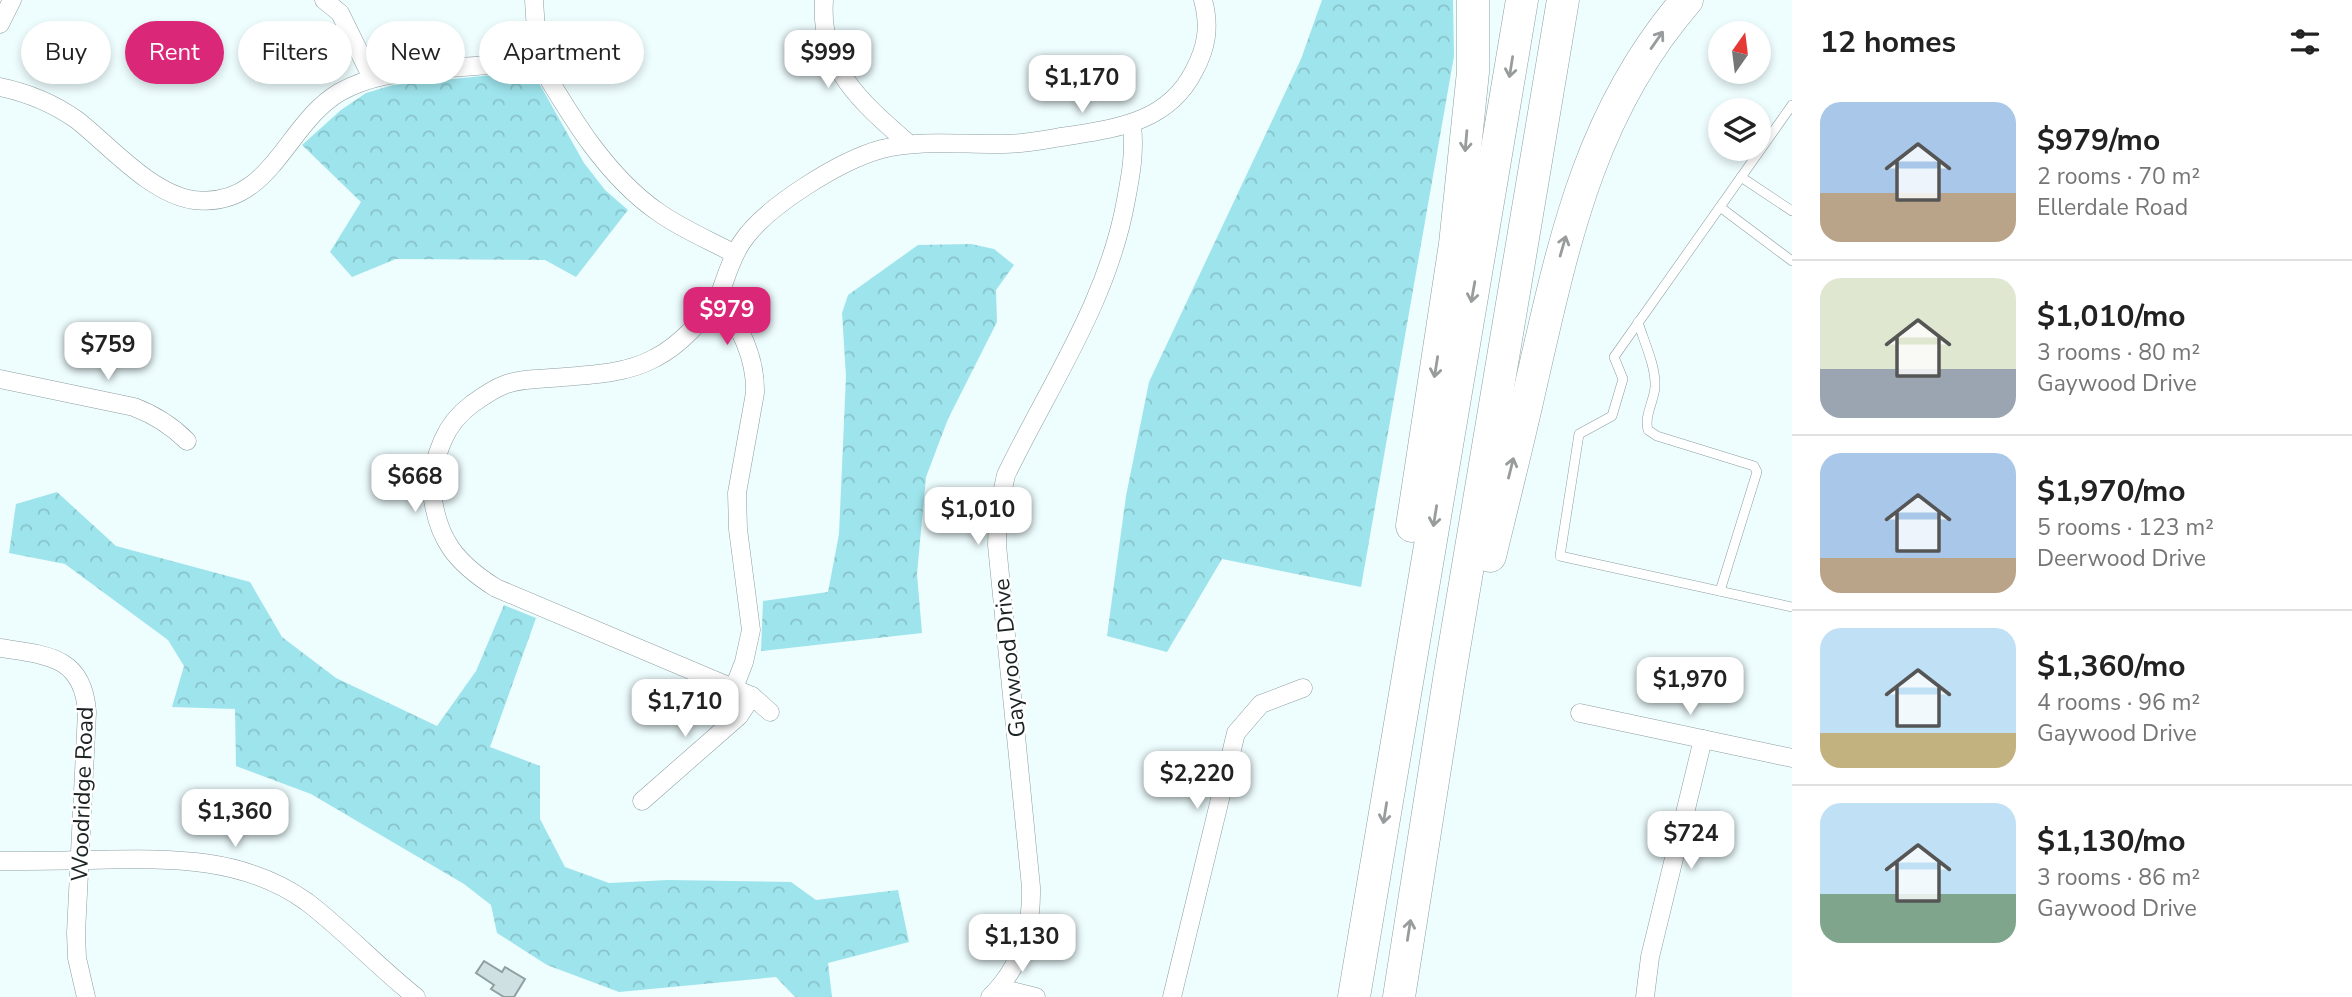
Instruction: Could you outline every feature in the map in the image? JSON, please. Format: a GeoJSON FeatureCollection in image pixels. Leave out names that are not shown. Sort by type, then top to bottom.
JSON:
{"type":"FeatureCollection","features":[{"type":"Feature","properties":{"kind":"highway"},"geometry":{"type":"LineString","coordinates":[[1390,777],[1390,708],[1400,600],[1455,244],[1473,72],[1473,0]]}},
{"type":"Feature","properties":{"kind":"highway"},"geometry":{"type":"LineString","coordinates":[[1354,997],[1522,0]]}},
{"type":"Feature","properties":{"kind":"highway"},"geometry":{"type":"LineString","coordinates":[[1399,997],[1450,673],[1563,0]]}},
{"type":"Feature","properties":{"kind":"highway"},"geometry":{"type":"LineString","coordinates":[[1450,673],[1475,617],[1558,266],[1575,206],[1608,124],[1629,84],[1653,46],[1688,0]]}},
{"type":"Feature","properties":{"kind":"street"},"geometry":{"type":"LineString","coordinates":[[0,24],[12,0]]}},
{"type":"Feature","properties":{"kind":"street"},"geometry":{"type":"LineString","coordinates":[[324,0],[340,13],[366,66]]}},
{"type":"Feature","properties":{"kind":"street"},"geometry":{"type":"LineString","coordinates":[[534,0],[535,21]]}},
{"type":"Feature","properties":{"kind":"street"},"geometry":{"type":"LineString","coordinates":[[824,0],[823,25],[826,40],[841,76],[872,110],[909,144]]}},
{"type":"Feature","properties":{"kind":"street"},"geometry":{"type":"LineString","coordinates":[[770,712],[752,696],[496,589],[474,575],[455,556],[441,534],[434,509],[431,483],[436,457],[446,432],[462,412],[483,396],[506,384],[532,379],[596,375],[625,369],[654,358],[680,341],[701,320],[719,296],[735,254],[750,231],[807,186],[855,160],[880,150],[909,144],[1006,144],[1132,125],[1152,115],[1192,77],[1206,44],[1207,15],[1203,0]]}},
{"type":"Feature","properties":{"kind":"street"},"geometry":{"type":"LineString","coordinates":[[0,87],[25,92],[51,103],[152,182],[172,194],[194,200],[217,200],[238,194],[257,183],[319,109],[338,93],[366,81]]}},
{"type":"Feature","properties":{"kind":"street"},"geometry":{"type":"LineString","coordinates":[[553,84],[604,161],[629,189],[657,212],[735,254]]}},
{"type":"Feature","properties":{"kind":"street","name":"Gaywood Drive"},"geometry":{"type":"LineString","coordinates":[[994,993],[1015,965],[1026,940],[1032,913],[998,545],[1000,498],[1006,475],[1104,282],[1119,236],[1134,159],[1132,125]]}},
{"type":"Feature","properties":{"kind":"street"},"geometry":{"type":"LineString","coordinates":[[719,296],[737,323],[752,362],[755,378],[755,393],[737,494],[738,530],[751,630],[744,662],[734,688]]}},
{"type":"Feature","properties":{"kind":"street"},"geometry":{"type":"LineString","coordinates":[[0,379],[134,407],[172,426],[187,441]]}},
{"type":"Feature","properties":{"kind":"street","name":"Woodridge Road"},"geometry":{"type":"LineString","coordinates":[[0,649],[41,654],[57,659],[71,668],[81,681],[86,696],[76,958],[86,997]]}},
{"type":"Feature","properties":{"kind":"street"},"geometry":{"type":"LineString","coordinates":[[1172,997],[1236,733],[1261,704],[1303,688]]}},
{"type":"Feature","properties":{"kind":"street"},"geometry":{"type":"LineString","coordinates":[[642,801],[739,716],[752,696]]}},
{"type":"Feature","properties":{"kind":"street"},"geometry":{"type":"LineString","coordinates":[[1580,713],[1792,758]]}},
{"type":"Feature","properties":{"kind":"street"},"geometry":{"type":"LineString","coordinates":[[1644,997],[1650,957],[1703,739]]}},
{"type":"Feature","properties":{"kind":"street"},"geometry":{"type":"LineString","coordinates":[[0,861],[173,860],[209,862],[254,875],[276,884],[306,902],[416,997]]}},
{"type":"Feature","properties":{"kind":"street"},"geometry":{"type":"LineString","coordinates":[[994,993],[1036,997]]}},
{"type":"Feature","properties":{"kind":"lane"},"geometry":{"type":"LineString","coordinates":[[1792,105],[1614,356],[1623,379],[1612,416],[1579,434],[1560,556],[1792,607]]}},
{"type":"Feature","properties":{"kind":"lane"},"geometry":{"type":"LineString","coordinates":[[1741,177],[1792,211]]}},
{"type":"Feature","properties":{"kind":"lane"},"geometry":{"type":"LineString","coordinates":[[1720,207],[1792,261]]}},
{"type":"Feature","properties":{"kind":"lane"},"geometry":{"type":"LineString","coordinates":[[1638,323],[1654,375],[1655,389],[1646,424],[1648,430],[1657,436],[1754,466],[1757,472],[1720,592]]}},
{"type":"Feature","properties":{"kind":"green space"},"geometry":{"type":"Polygon","coordinates":[[[1322,0],[1453,0],[1454,56],[1361,587],[1222,559],[1167,652],[1107,636],[1126,496],[1149,382],[1301,59],[1322,0]]]}},
{"type":"Feature","properties":{"kind":"green space"},"geometry":{"type":"Polygon","coordinates":[[[479,76],[479,84],[540,84],[584,163],[605,190],[628,210],[576,277],[545,260],[396,259],[352,277],[330,252],[361,202],[302,145],[341,110],[366,93],[403,84],[465,84],[465,78],[479,76]]]}},
{"type":"Feature","properties":{"kind":"green space"},"geometry":{"type":"Polygon","coordinates":[[[971,244],[994,249],[1014,265],[996,290],[997,322],[948,419],[926,477],[917,574],[922,633],[761,651],[763,601],[828,592],[839,534],[846,376],[842,313],[848,295],[918,245],[971,244]]]}},
{"type":"Feature","properties":{"kind":"green space"},"geometry":{"type":"Polygon","coordinates":[[[57,492],[116,546],[250,582],[282,637],[336,678],[437,726],[476,671],[504,605],[536,618],[490,747],[540,766],[540,819],[565,867],[609,883],[668,880],[791,882],[816,900],[898,890],[909,942],[828,963],[832,997],[795,997],[776,977],[619,992],[547,965],[497,933],[491,905],[464,884],[311,794],[236,766],[235,709],[172,707],[184,666],[168,640],[65,564],[9,553],[16,504],[57,492]]]}},
{"type":"Feature","properties":{"kind":"building"},"geometry":{"type":"Polygon","coordinates":[[[484,961],[502,972],[505,967],[525,979],[514,997],[504,997],[491,989],[494,985],[476,973],[484,961]]]}}]}
